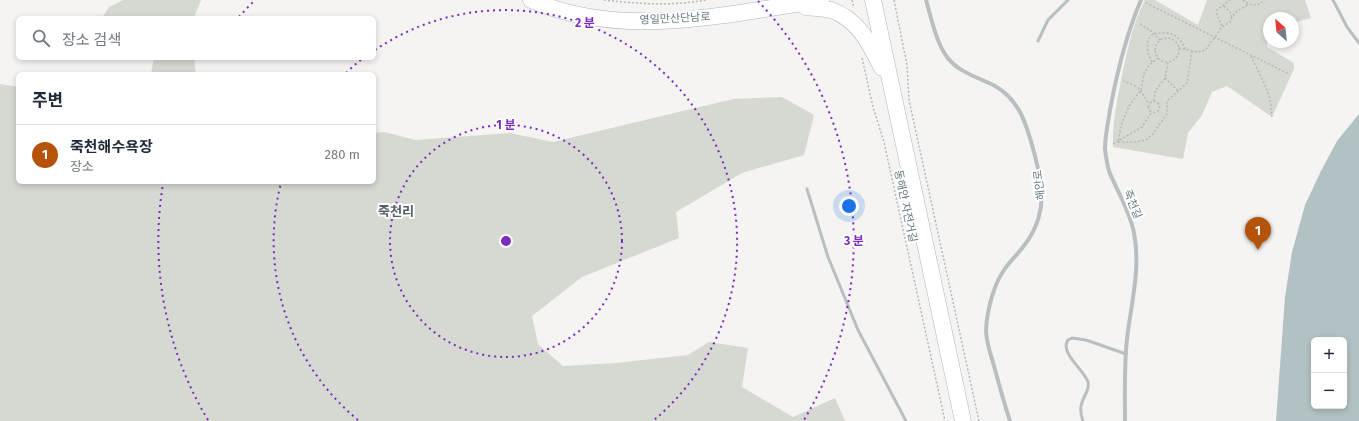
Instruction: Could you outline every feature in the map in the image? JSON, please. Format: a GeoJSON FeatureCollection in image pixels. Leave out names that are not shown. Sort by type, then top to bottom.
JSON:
{"type":"FeatureCollection","features":[{"type":"Feature","properties":{"kind":"street","name":"영일만산단남로"},"geometry":{"type":"LineString","coordinates":[[531,0],[558,10],[575,14],[637,21],[702,18],[795,2],[821,0]]}},
{"type":"Feature","properties":{"kind":"street"},"geometry":{"type":"LineString","coordinates":[[873,0],[963,421]]}},
{"type":"Feature","properties":{"kind":"street","name":"해안로"},"geometry":{"type":"LineString","coordinates":[[926,0],[939,41],[947,57],[967,74],[1003,91],[1016,104],[1025,122],[1038,171],[1042,196],[1041,210],[1029,240],[1010,262],[999,279],[992,299],[986,332],[1010,421]]}},
{"type":"Feature","properties":{"kind":"street","name":"죽천길"},"geometry":{"type":"LineString","coordinates":[[1125,421],[1126,354],[1136,266],[1135,243],[1132,225],[1109,171],[1105,147],[1108,122],[1126,40],[1132,20],[1141,0]]}},
{"type":"Feature","properties":{"kind":"street"},"geometry":{"type":"LineString","coordinates":[[795,2],[830,10],[841,14],[851,21],[869,44],[891,84]]}},
{"type":"Feature","properties":{"kind":"lane"},"geometry":{"type":"LineString","coordinates":[[1038,41],[1048,20],[1068,0]]}},
{"type":"Feature","properties":{"kind":"lane"},"geometry":{"type":"LineString","coordinates":[[1333,0],[1347,27],[1359,43]]}},
{"type":"Feature","properties":{"kind":"lane"},"geometry":{"type":"LineString","coordinates":[[807,190],[828,257],[858,330],[906,421]]}},
{"type":"Feature","properties":{"kind":"lane"},"geometry":{"type":"LineString","coordinates":[[1083,421],[1080,413],[1080,407],[1081,402],[1088,390],[1088,384],[1086,378],[1068,354],[1066,343],[1072,338],[1078,338],[1126,354]]}},
{"type":"Feature","properties":{"kind":"path"},"geometry":{"type":"LineString","coordinates":[[604,0],[628,3],[687,3],[706,0]]}},
{"type":"Feature","properties":{"kind":"path"},"geometry":{"type":"LineString","coordinates":[[851,21],[856,15],[852,0]]}},
{"type":"Feature","properties":{"kind":"path"},"geometry":{"type":"LineString","coordinates":[[894,0],[907,65],[909,100],[979,421]]}},
{"type":"Feature","properties":{"kind":"path"},"geometry":{"type":"LineString","coordinates":[[1141,0],[1214,38],[1289,74]]}},
{"type":"Feature","properties":{"kind":"path"},"geometry":{"type":"LineString","coordinates":[[1222,27],[1217,15],[1217,10],[1230,0]]}},
{"type":"Feature","properties":{"kind":"path"},"geometry":{"type":"LineString","coordinates":[[1243,0],[1249,4],[1258,5],[1265,0]]}},
{"type":"Feature","properties":{"kind":"path"},"geometry":{"type":"LineString","coordinates":[[1179,48],[1198,52],[1203,51],[1207,48],[1222,27],[1230,22],[1236,12],[1249,4]]}},
{"type":"Feature","properties":{"kind":"path"},"geometry":{"type":"LineString","coordinates":[[1224,6],[1230,12],[1232,17]]}},
{"type":"Feature","properties":{"kind":"path"},"geometry":{"type":"LineString","coordinates":[[1132,20],[1144,26],[1155,34],[1160,40]]}},
{"type":"Feature","properties":{"kind":"path"},"geometry":{"type":"LineString","coordinates":[[1152,62],[1148,46],[1150,38],[1155,34],[1167,32],[1174,35],[1178,38],[1186,50]]}},
{"type":"Feature","properties":{"kind":"path"},"geometry":{"type":"LineString","coordinates":[[1168,38],[1172,39],[1178,44],[1179,48],[1176,59],[1168,62],[1161,61],[1155,51],[1155,47],[1160,40],[1168,38]]}},
{"type":"Feature","properties":{"kind":"path"},"geometry":{"type":"LineString","coordinates":[[1118,142],[1142,142],[1152,135],[1167,114],[1167,101],[1187,83],[1192,51]]}},
{"type":"Feature","properties":{"kind":"path","name":"동해안 자전거길"},"geometry":{"type":"LineString","coordinates":[[861,54],[873,107],[884,142],[945,421]]}},
{"type":"Feature","properties":{"kind":"path"},"geometry":{"type":"LineString","coordinates":[[1251,56],[1270,99],[1272,117]]}},
{"type":"Feature","properties":{"kind":"path"},"geometry":{"type":"LineString","coordinates":[[1118,142],[1122,123],[1129,106],[1141,90],[1146,69],[1158,58]]}},
{"type":"Feature","properties":{"kind":"path"},"geometry":{"type":"LineString","coordinates":[[1154,101],[1155,91],[1165,78],[1168,62]]}},
{"type":"Feature","properties":{"kind":"path"},"geometry":{"type":"LineString","coordinates":[[1117,78],[1130,83],[1141,90],[1143,96],[1149,103],[1148,108],[1152,112]]}},
{"type":"Feature","properties":{"kind":"path"},"geometry":{"type":"LineString","coordinates":[[1165,78],[1178,91]]}},
{"type":"Feature","properties":{"kind":"path"},"geometry":{"type":"LineString","coordinates":[[1149,103],[1154,101]]}},
{"type":"Feature","properties":{"kind":"path"},"geometry":{"type":"LineString","coordinates":[[1105,147],[1118,142],[1142,127],[1152,112],[1158,111],[1158,102],[1154,101]]}},
{"type":"Feature","properties":{"kind":"shaded area"},"geometry":{"type":"Polygon","coordinates":[[[123,0],[201,0],[195,16],[103,16],[109,7],[123,0]]]}},
{"type":"Feature","properties":{"kind":"shaded area"},"geometry":{"type":"Polygon","coordinates":[[[1145,0],[1155,0],[1198,25],[1207,0],[1305,0],[1311,18],[1299,21],[1299,12],[1263,12],[1263,48],[1269,48],[1294,63],[1294,69],[1272,117],[1227,86],[1212,92],[1202,115],[1188,133],[1183,159],[1113,147],[1115,113],[1125,59],[1140,9],[1145,0]]]}},
{"type":"Feature","properties":{"kind":"shaded area"},"geometry":{"type":"Polygon","coordinates":[[[154,60],[194,60],[196,72],[151,72],[154,60]]]}},
{"type":"Feature","properties":{"kind":"shaded area"},"geometry":{"type":"Polygon","coordinates":[[[0,84],[16,87],[16,184],[376,184],[376,133],[384,132],[416,140],[510,133],[553,142],[733,99],[782,97],[814,115],[804,155],[742,173],[676,212],[679,238],[582,277],[532,316],[538,344],[563,366],[616,363],[688,355],[709,342],[748,348],[742,387],[793,417],[835,398],[845,421],[0,421],[0,84]]]}},
{"type":"Feature","properties":{"kind":"shaded area"},"geometry":{"type":"Polygon","coordinates":[[[1359,114],[1359,421],[1276,421],[1285,297],[1292,252],[1305,205],[1337,141],[1359,114]]]}},
{"type":"Feature","properties":{"kind":"place","name":"죽천해수욕장"},"geometry":{"type":"Point","coordinates":[1258,250]}},
{"type":"Feature","properties":{"kind":"district","name":"죽천리"},"geometry":{"type":"Point","coordinates":[396,211]}}]}
